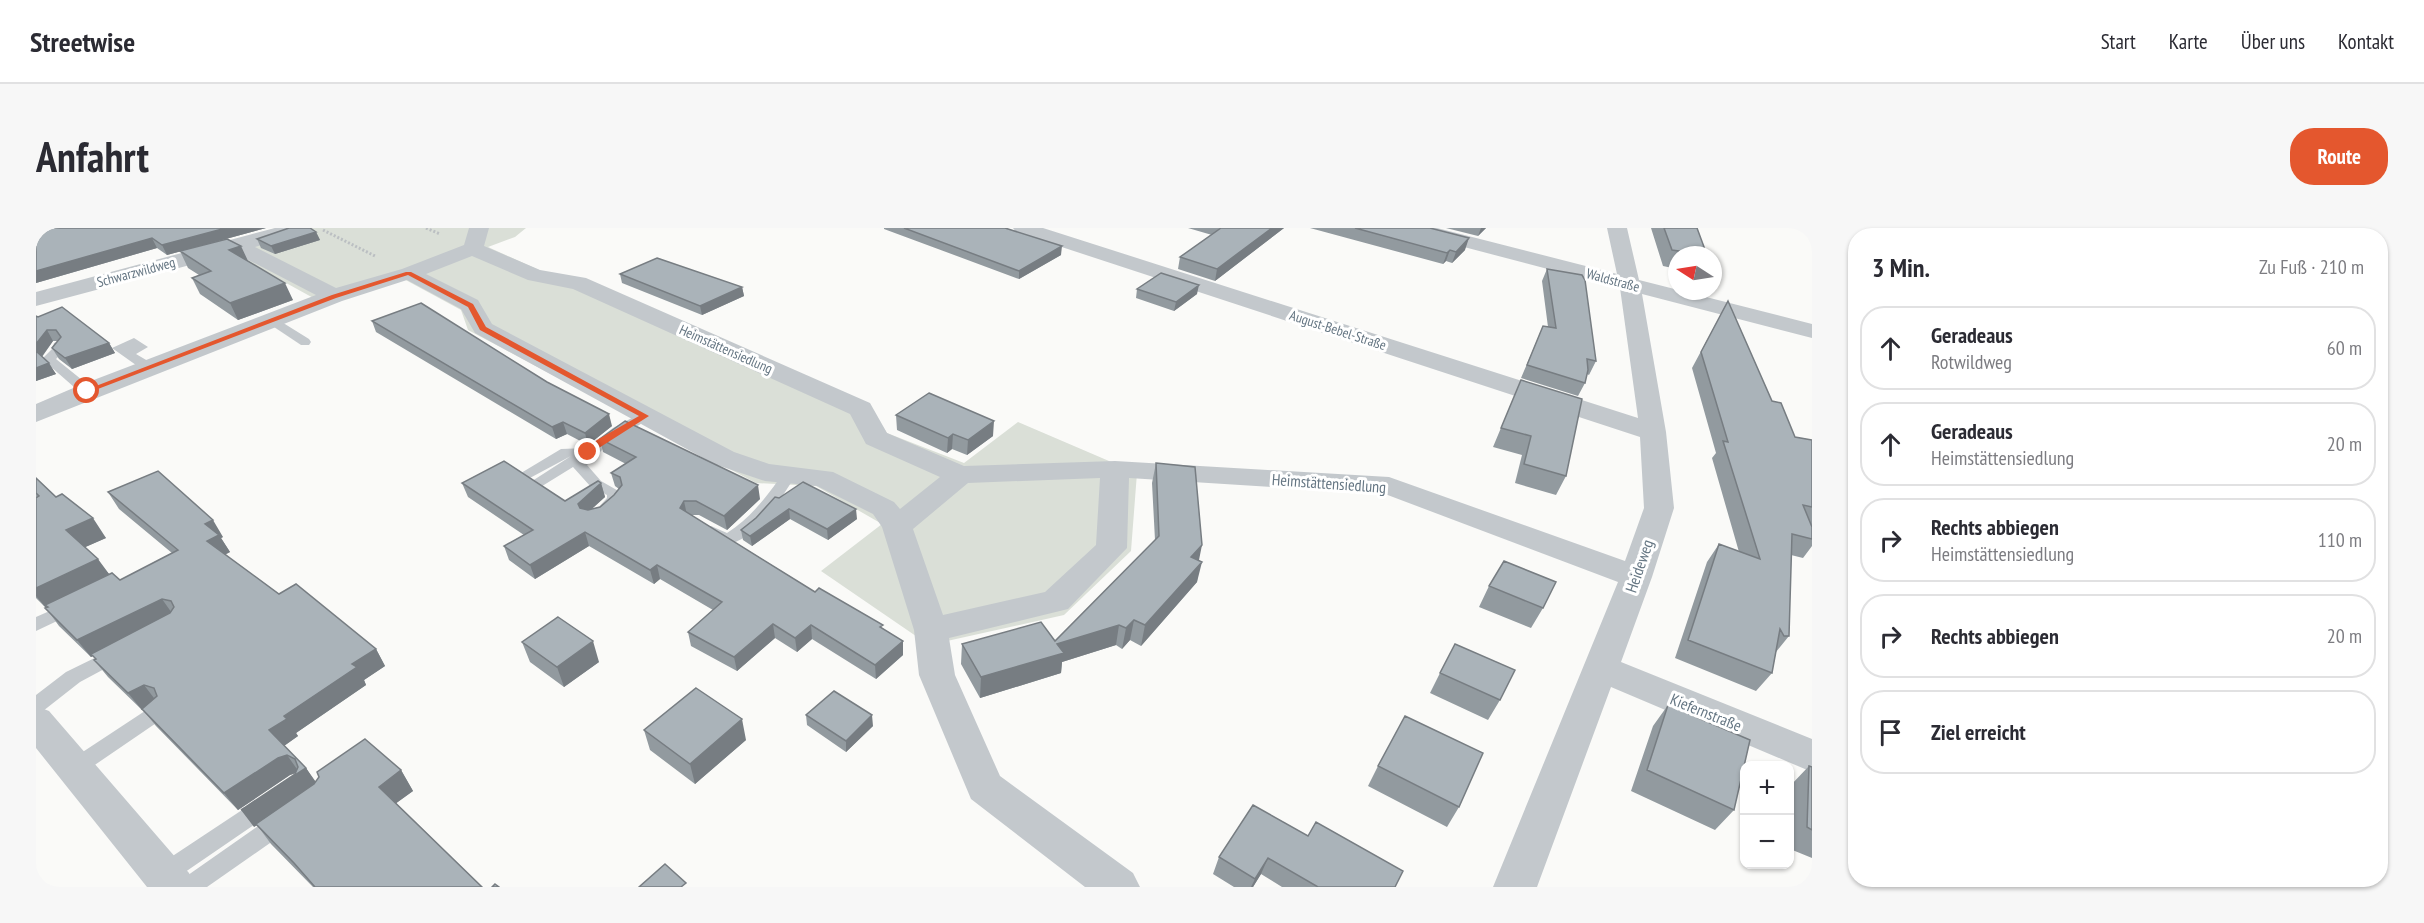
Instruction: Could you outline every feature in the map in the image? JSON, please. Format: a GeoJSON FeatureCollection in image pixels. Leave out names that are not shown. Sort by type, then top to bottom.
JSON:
{"type":"FeatureCollection","features":[{"type":"Feature","properties":{"kind":"street"},"geometry":{"type":"LineString","coordinates":[[237,246],[296,228]]}},
{"type":"Feature","properties":{"kind":"street","name":"August-Bebel-Straße"},"geometry":{"type":"LineString","coordinates":[[1023,228],[1653,432]]}},
{"type":"Feature","properties":{"kind":"street","name":"Waldstraße"},"geometry":{"type":"LineString","coordinates":[[1414,228],[1812,331]]}},
{"type":"Feature","properties":{"kind":"street","name":"Heideweg"},"geometry":{"type":"LineString","coordinates":[[1515,887],[1636,577],[1659,508],[1653,432],[1630,285],[1617,228]]}},
{"type":"Feature","properties":{"kind":"street","name":"Heimstättensiedlung"},"geometry":{"type":"LineString","coordinates":[[36,414],[87,391],[334,296],[408,273],[476,239],[535,276],[578,283],[861,409],[876,438],[938,467],[961,475],[1115,469],[1389,486],[1636,577]]}},
{"type":"Feature","properties":{"kind":"street"},"geometry":{"type":"LineString","coordinates":[[237,246],[334,296]]}},
{"type":"Feature","properties":{"kind":"street","name":"Schwarzwildweg"},"geometry":{"type":"LineString","coordinates":[[36,299],[237,246]]}},
{"type":"Feature","properties":{"kind":"street"},"geometry":{"type":"LineString","coordinates":[[408,273],[470,305],[483,328],[724,458],[765,472],[823,478],[884,508],[897,527],[931,630],[937,675],[985,787],[1118,887]]}},
{"type":"Feature","properties":{"kind":"street"},"geometry":{"type":"LineString","coordinates":[[931,630],[1056,601],[1111,548],[1115,469]]}},
{"type":"Feature","properties":{"kind":"street"},"geometry":{"type":"LineString","coordinates":[[897,527],[961,475]]}},
{"type":"Feature","properties":{"kind":"street","name":"Kiefernstraße"},"geometry":{"type":"LineString","coordinates":[[1600,668],[1812,756]]}},
{"type":"Feature","properties":{"kind":"street"},"geometry":{"type":"LineString","coordinates":[[36,721],[176,883]]}},
{"type":"Feature","properties":{"kind":"lane"},"geometry":{"type":"LineString","coordinates":[[272,320],[305,342]]}},
{"type":"Feature","properties":{"kind":"lane"},"geometry":{"type":"LineString","coordinates":[[58,346],[60,349],[48,358],[87,391]]}},
{"type":"Feature","properties":{"kind":"lane"},"geometry":{"type":"LineString","coordinates":[[126,353],[148,367]]}},
{"type":"Feature","properties":{"kind":"lane"},"geometry":{"type":"LineString","coordinates":[[591,518],[607,508],[615,499],[614,493],[597,484],[579,465],[588,452],[600,442],[645,416]]}},
{"type":"Feature","properties":{"kind":"lane"},"geometry":{"type":"LineString","coordinates":[[529,481],[566,452],[588,452]]}},
{"type":"Feature","properties":{"kind":"lane"},"geometry":{"type":"LineString","coordinates":[[693,521],[734,544],[744,530],[763,512],[789,475]]}},
{"type":"Feature","properties":{"kind":"lane"},"geometry":{"type":"LineString","coordinates":[[36,625],[88,599]]}},
{"type":"Feature","properties":{"kind":"lane"},"geometry":{"type":"LineString","coordinates":[[36,706],[73,677],[134,645]]}},
{"type":"Feature","properties":{"kind":"lane"},"geometry":{"type":"LineString","coordinates":[[76,767],[158,711]]}},
{"type":"Feature","properties":{"kind":"lane"},"geometry":{"type":"LineString","coordinates":[[176,883],[279,796]]}},
{"type":"Feature","properties":{"kind":"lane"},"geometry":{"type":"LineString","coordinates":[[176,883],[300,809]]}},
{"type":"Feature","properties":{"kind":"path"},"geometry":{"type":"LineString","coordinates":[[320,228],[408,273]]}},
{"type":"Feature","properties":{"kind":"shaded area"},"geometry":{"type":"Polygon","coordinates":[[[276,228],[526,228],[515,237],[488,247],[550,275],[867,403],[887,433],[964,463],[1018,422],[1137,473],[1131,551],[1064,615],[929,645],[821,571],[882,524],[816,486],[756,483],[468,330],[461,310],[402,278],[326,305],[219,246],[276,228]]]}},
{"type":"Feature","properties":{"kind":"building"},"geometry":{"type":"Polygon","coordinates":[[[36,228],[226,228],[162,245],[152,238],[36,271],[36,228]]]}},
{"type":"Feature","properties":{"kind":"building"},"geometry":{"type":"Polygon","coordinates":[[[289,228],[310,228],[316,232],[271,246],[257,239],[289,228]]]}},
{"type":"Feature","properties":{"kind":"building"},"geometry":{"type":"Polygon","coordinates":[[[904,228],[1005,228],[1062,246],[1019,271],[904,228]]]}},
{"type":"Feature","properties":{"kind":"building"},"geometry":{"type":"Polygon","coordinates":[[[1221,228],[1272,228],[1217,269],[1180,257],[1221,228]]]}},
{"type":"Feature","properties":{"kind":"building"},"geometry":{"type":"Polygon","coordinates":[[[1355,228],[1430,228],[1469,238],[1456,252],[1450,250],[1447,253],[1355,228]]]}},
{"type":"Feature","properties":{"kind":"building"},"geometry":{"type":"Polygon","coordinates":[[[1664,228],[1697,228],[1704,246],[1671,246],[1664,228]]]}},
{"type":"Feature","properties":{"kind":"building"},"geometry":{"type":"Polygon","coordinates":[[[227,239],[241,246],[229,250],[285,283],[230,303],[192,278],[211,271],[180,251],[227,239]]]}},
{"type":"Feature","properties":{"kind":"building"},"geometry":{"type":"Polygon","coordinates":[[[657,258],[742,287],[700,306],[620,274],[657,258]]]}},
{"type":"Feature","properties":{"kind":"building"},"geometry":{"type":"Polygon","coordinates":[[[1547,269],[1582,275],[1585,280],[1596,361],[1587,359],[1588,370],[1585,383],[1527,365],[1543,326],[1556,328],[1547,269]]]}},
{"type":"Feature","properties":{"kind":"building"},"geometry":{"type":"Polygon","coordinates":[[[1161,273],[1199,285],[1176,302],[1137,289],[1161,273]]]}},
{"type":"Feature","properties":{"kind":"building"},"geometry":{"type":"Polygon","coordinates":[[[1728,301],[1772,401],[1781,403],[1795,437],[1812,440],[1812,507],[1803,505],[1812,527],[1812,539],[1792,534],[1789,636],[1784,636],[1780,629],[1772,673],[1688,640],[1719,544],[1760,559],[1723,441],[1728,442],[1701,352],[1728,301]]]}},
{"type":"Feature","properties":{"kind":"building"},"geometry":{"type":"Polygon","coordinates":[[[421,303],[547,382],[609,414],[585,433],[563,422],[552,427],[372,321],[421,303]]]}},
{"type":"Feature","properties":{"kind":"building"},"geometry":{"type":"Polygon","coordinates":[[[62,307],[109,343],[65,358],[52,348],[61,337],[56,330],[47,330],[36,344],[36,316],[62,307]]]}},
{"type":"Feature","properties":{"kind":"building"},"geometry":{"type":"Polygon","coordinates":[[[36,351],[49,363],[36,368],[36,351]]]}},
{"type":"Feature","properties":{"kind":"building"},"geometry":{"type":"Polygon","coordinates":[[[1521,380],[1582,399],[1566,476],[1524,464],[1531,436],[1501,428],[1521,380]]]}},
{"type":"Feature","properties":{"kind":"building"},"geometry":{"type":"Polygon","coordinates":[[[929,393],[994,421],[968,440],[953,434],[948,438],[896,415],[929,393]]]}},
{"type":"Feature","properties":{"kind":"building"},"geometry":{"type":"Polygon","coordinates":[[[625,421],[758,485],[724,516],[696,501],[684,501],[680,508],[815,592],[819,588],[883,625],[880,627],[903,641],[875,665],[811,625],[795,638],[773,624],[734,657],[688,632],[722,602],[657,565],[650,570],[585,532],[530,565],[504,546],[533,530],[462,483],[504,461],[565,501],[598,481],[601,483],[578,504],[580,508],[588,510],[600,507],[622,485],[620,477],[611,473],[636,457],[600,439],[625,421]]]}},
{"type":"Feature","properties":{"kind":"building"},"geometry":{"type":"Polygon","coordinates":[[[1156,463],[1195,467],[1202,545],[1191,557],[1202,562],[1145,625],[1134,620],[1126,628],[1119,625],[1057,644],[1064,653],[981,677],[962,644],[1041,622],[1055,641],[1159,536],[1156,463]]]}},
{"type":"Feature","properties":{"kind":"building"},"geometry":{"type":"Polygon","coordinates":[[[158,471],[213,520],[205,524],[219,535],[207,541],[279,594],[296,584],[376,649],[352,664],[357,667],[284,716],[287,719],[269,730],[306,768],[241,810],[295,774],[298,767],[295,759],[287,755],[278,758],[224,793],[142,709],[157,696],[154,688],[144,685],[128,693],[94,660],[96,659],[91,654],[170,613],[174,607],[171,601],[162,599],[77,640],[45,608],[48,607],[45,605],[112,573],[120,580],[178,550],[108,492],[158,471]]]}},
{"type":"Feature","properties":{"kind":"building"},"geometry":{"type":"Polygon","coordinates":[[[36,478],[56,497],[62,494],[93,518],[66,530],[98,559],[36,588],[36,498],[39,496],[36,493],[36,478]]]}},
{"type":"Feature","properties":{"kind":"building"},"geometry":{"type":"Polygon","coordinates":[[[803,482],[856,509],[827,529],[789,509],[750,536],[741,530],[756,518],[775,497],[779,498],[803,482]]]}},
{"type":"Feature","properties":{"kind":"building"},"geometry":{"type":"Polygon","coordinates":[[[1504,561],[1556,582],[1543,608],[1489,586],[1504,561]]]}},
{"type":"Feature","properties":{"kind":"building"},"geometry":{"type":"Polygon","coordinates":[[[558,617],[593,641],[557,667],[522,642],[558,617]]]}},
{"type":"Feature","properties":{"kind":"building"},"geometry":{"type":"Polygon","coordinates":[[[1455,644],[1515,670],[1500,700],[1440,673],[1455,644]]]}},
{"type":"Feature","properties":{"kind":"building"},"geometry":{"type":"Polygon","coordinates":[[[696,688],[742,719],[690,764],[644,730],[696,688]]]}},
{"type":"Feature","properties":{"kind":"building"},"geometry":{"type":"Polygon","coordinates":[[[834,691],[872,715],[846,741],[806,715],[834,691]]]}},
{"type":"Feature","properties":{"kind":"building"},"geometry":{"type":"Polygon","coordinates":[[[1668,705],[1750,740],[1745,761],[1740,761],[1740,784],[1734,810],[1647,770],[1668,705]]]}},
{"type":"Feature","properties":{"kind":"building"},"geometry":{"type":"Polygon","coordinates":[[[1405,716],[1483,753],[1459,807],[1378,766],[1405,716]]]}},
{"type":"Feature","properties":{"kind":"building"},"geometry":{"type":"Polygon","coordinates":[[[365,739],[401,770],[379,787],[482,887],[315,887],[256,824],[314,784],[319,777],[317,772],[365,739]]]}},
{"type":"Feature","properties":{"kind":"building"},"geometry":{"type":"Polygon","coordinates":[[[1809,766],[1812,767],[1812,830],[1807,827],[1809,766]]]}},
{"type":"Feature","properties":{"kind":"building"},"geometry":{"type":"Polygon","coordinates":[[[1253,805],[1308,836],[1316,822],[1403,871],[1395,887],[1318,887],[1268,858],[1255,879],[1219,857],[1253,805]]]}},
{"type":"Feature","properties":{"kind":"building"},"geometry":{"type":"Polygon","coordinates":[[[665,864],[686,883],[681,887],[639,887],[665,864]]]}},
{"type":"Feature","properties":{"kind":"route"},"geometry":{"type":"LineString","coordinates":[[87,391],[334,296],[408,273],[470,305],[483,328],[645,416],[600,442],[588,452]]}}]}
